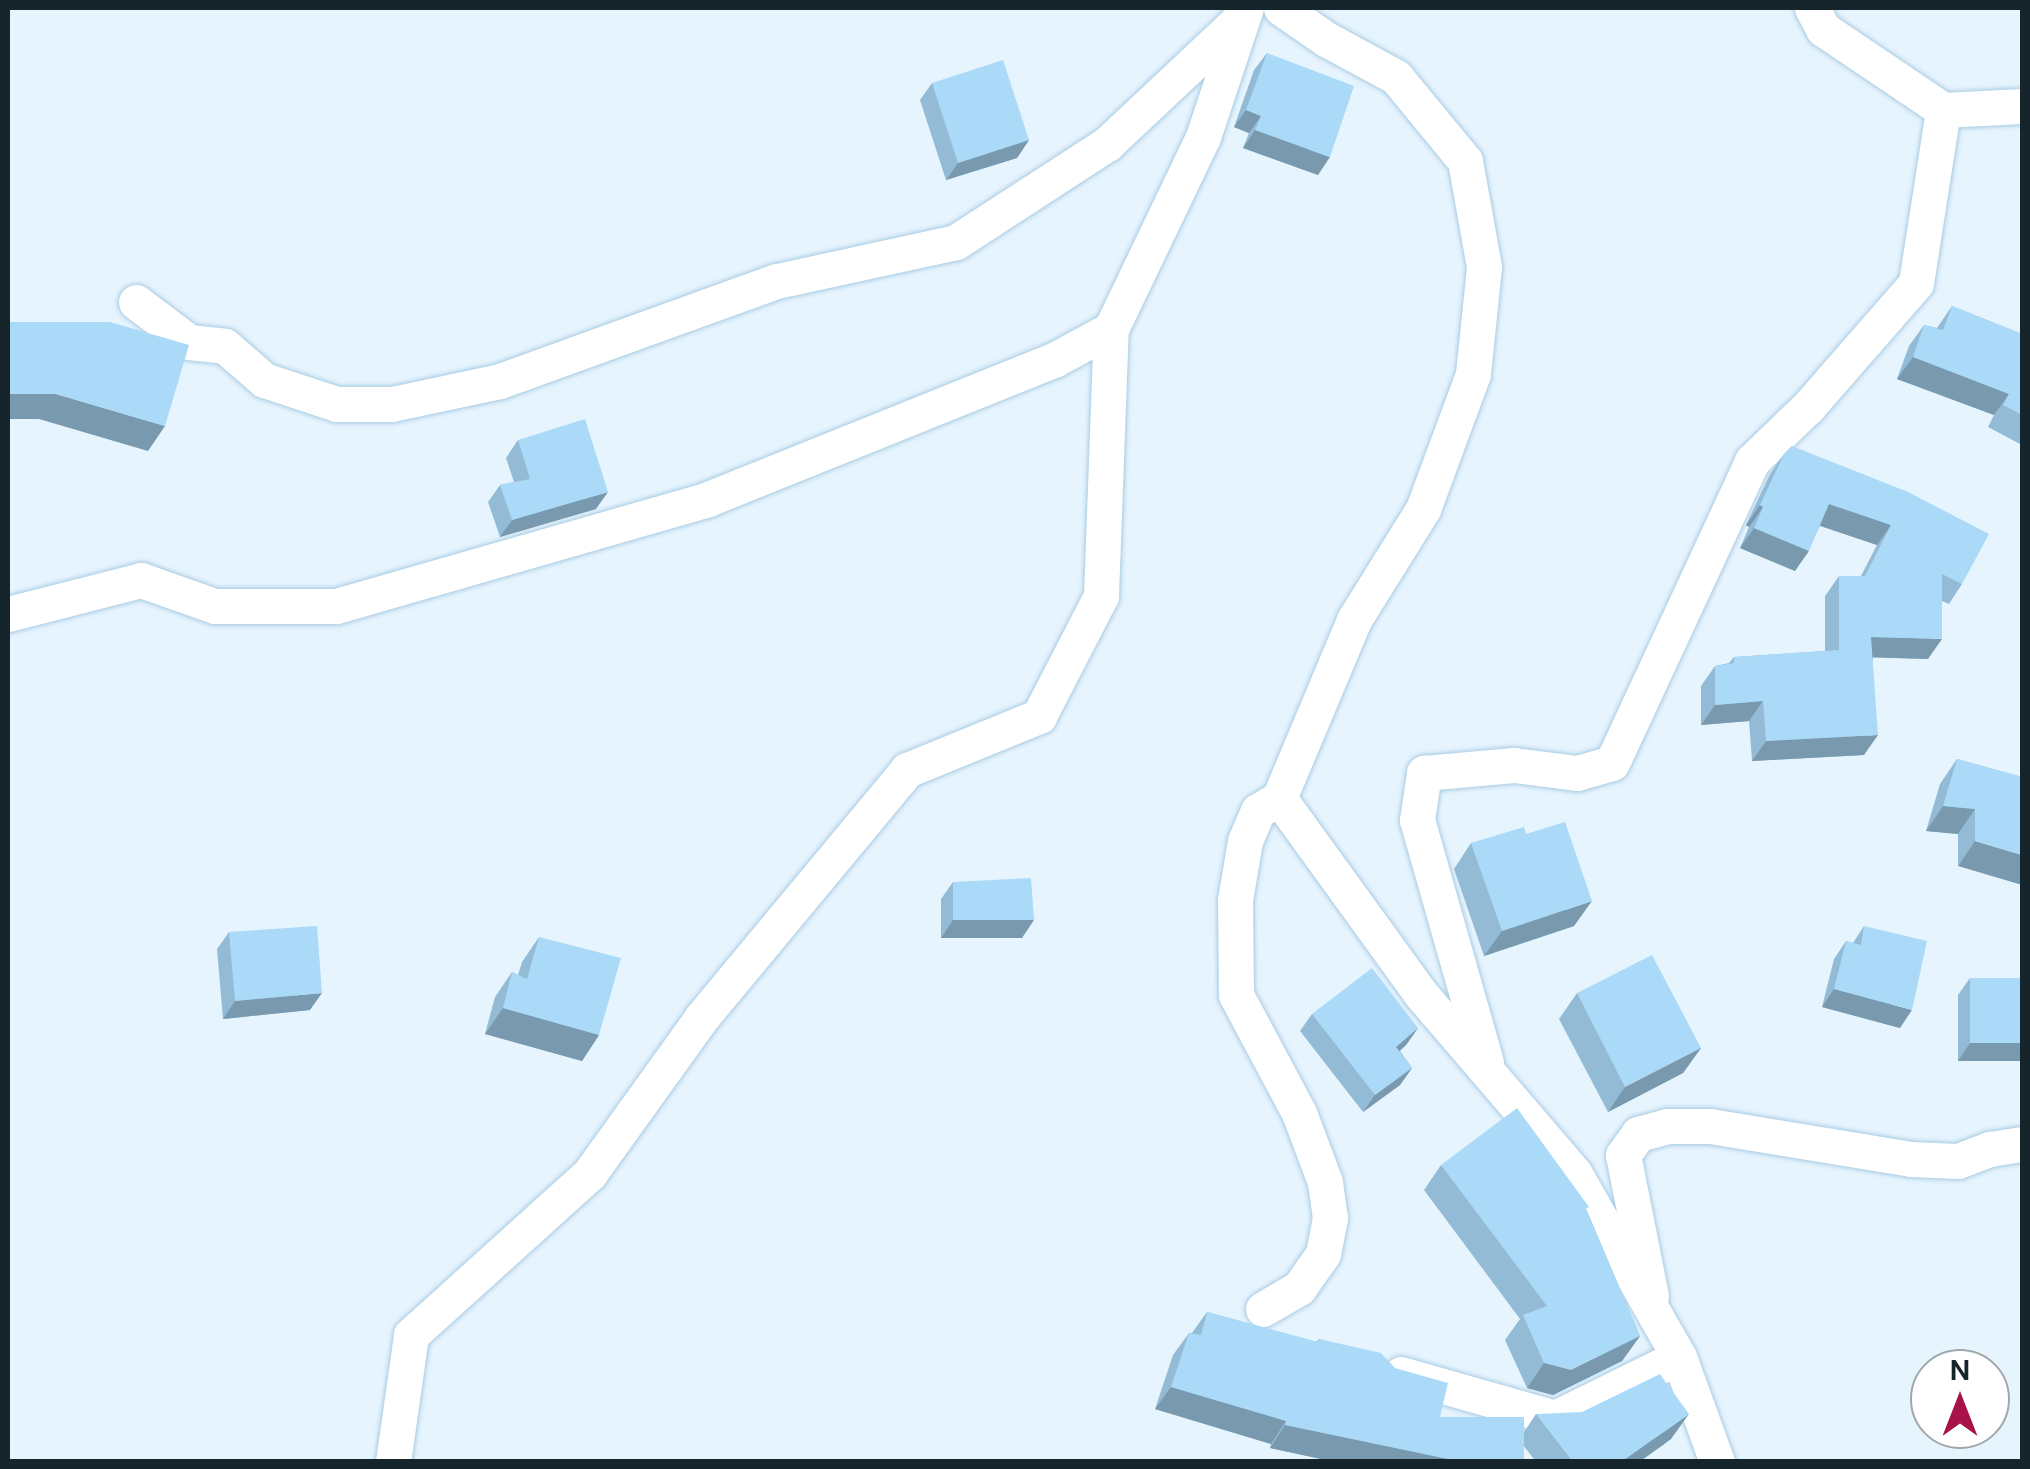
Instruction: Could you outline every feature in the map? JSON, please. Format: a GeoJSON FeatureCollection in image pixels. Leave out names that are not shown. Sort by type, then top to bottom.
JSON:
{"type":"FeatureCollection","features":[{"type":"Feature","properties":{"kind":"street"},"geometry":{"type":"LineString","coordinates":[[1264,1308],[1299,1288],[1322,1254],[1330,1218],[1325,1182],[1299,1112],[1236,995],[1235,900],[1245,841],[1258,811],[1279,798],[1354,620],[1423,509],[1473,374],[1484,268],[1466,161],[1396,77],[1326,39],[1281,8]]}},
{"type":"Feature","properties":{"kind":"street"},"geometry":{"type":"LineString","coordinates":[[1812,8],[1823,29],[1944,110],[2022,106]]}},
{"type":"Feature","properties":{"kind":"street"},"geometry":{"type":"LineString","coordinates":[[136,302],[189,342],[225,346],[264,380],[337,404],[392,404],[500,381],[777,280],[956,242],[1107,144],[1245,12]]}},
{"type":"Feature","properties":{"kind":"street"},"geometry":{"type":"LineString","coordinates":[[393,1462],[411,1335],[590,1173],[702,1017],[908,770],[1039,716],[1102,596],[1111,328],[1203,136],[1245,12]]}},
{"type":"Feature","properties":{"kind":"street"},"geometry":{"type":"LineString","coordinates":[[1490,1075],[1417,820],[1424,773],[1514,765],[1577,772],[1612,763],[1752,462],[1808,407],[1916,283],[1944,110]]}},
{"type":"Feature","properties":{"kind":"street"},"geometry":{"type":"LineString","coordinates":[[8,614],[141,580],[215,606],[336,606],[708,499],[1054,360],[1111,328]]}},
{"type":"Feature","properties":{"kind":"street"},"geometry":{"type":"LineString","coordinates":[[1279,798],[1420,993],[1574,1174],[1679,1356],[1717,1462]]}},
{"type":"Feature","properties":{"kind":"street"},"geometry":{"type":"LineString","coordinates":[[1655,1317],[1623,1155],[1638,1134],[1667,1126],[1710,1126],[1893,1156],[1958,1160],[2022,1144]]}},
{"type":"Feature","properties":{"kind":"street"},"geometry":{"type":"LineString","coordinates":[[1386,1370],[1555,1418],[1679,1356]]}},
{"type":"Feature","properties":{"kind":"building"},"geometry":{"type":"Polygon","coordinates":[[[1267,53],[1354,86],[1330,157],[1255,130],[1261,116],[1246,110],[1267,53]]]}},
{"type":"Feature","properties":{"kind":"building"},"geometry":{"type":"Polygon","coordinates":[[[1003,60],[1029,140],[958,163],[932,83],[1003,60]]]}},
{"type":"Feature","properties":{"kind":"building"},"geometry":{"type":"Polygon","coordinates":[[[1952,306],[2022,334],[2022,415],[2003,405],[2009,394],[1913,357],[1924,325],[1943,330],[1952,306]]]}},
{"type":"Feature","properties":{"kind":"building"},"geometry":{"type":"Polygon","coordinates":[[[8,322],[110,322],[189,345],[165,426],[56,394],[8,394],[8,322]]]}},
{"type":"Feature","properties":{"kind":"building"},"geometry":{"type":"Polygon","coordinates":[[[585,419],[608,492],[512,520],[500,485],[530,479],[518,440],[585,419]]]}},
{"type":"Feature","properties":{"kind":"building"},"geometry":{"type":"Polygon","coordinates":[[[1792,446],[1908,492],[1989,534],[1962,584],[1942,574],[1942,639],[1871,637],[1878,735],[1766,741],[1763,701],[1715,705],[1715,666],[1734,663],[1734,657],[1839,650],[1839,576],[1865,576],[1891,525],[1829,504],[1809,551],[1754,528],[1763,507],[1760,505],[1784,454],[1792,446]]]}},
{"type":"Feature","properties":{"kind":"building"},"geometry":{"type":"Polygon","coordinates":[[[1957,759],[2022,777],[2022,855],[1975,841],[1975,809],[1943,806],[1957,759]]]}},
{"type":"Feature","properties":{"kind":"building"},"geometry":{"type":"Polygon","coordinates":[[[1565,822],[1592,901],[1502,931],[1471,843],[1524,827],[1526,834],[1565,822]]]}},
{"type":"Feature","properties":{"kind":"building"},"geometry":{"type":"Polygon","coordinates":[[[1031,878],[1034,920],[953,920],[953,882],[1031,878]]]}},
{"type":"Feature","properties":{"kind":"building"},"geometry":{"type":"Polygon","coordinates":[[[317,926],[322,993],[235,1001],[229,932],[317,926]]]}},
{"type":"Feature","properties":{"kind":"building"},"geometry":{"type":"Polygon","coordinates":[[[1864,926],[1927,941],[1912,1010],[1834,989],[1846,941],[1861,945],[1864,926]]]}},
{"type":"Feature","properties":{"kind":"building"},"geometry":{"type":"Polygon","coordinates":[[[539,937],[621,958],[599,1035],[503,1008],[512,972],[527,979],[539,937]]]}},
{"type":"Feature","properties":{"kind":"building"},"geometry":{"type":"Polygon","coordinates":[[[1652,955],[1701,1048],[1625,1087],[1577,993],[1652,955]]]}},
{"type":"Feature","properties":{"kind":"building"},"geometry":{"type":"Polygon","coordinates":[[[1372,968],[1418,1028],[1396,1047],[1412,1068],[1375,1095],[1312,1014],[1372,968]]]}},
{"type":"Feature","properties":{"kind":"building"},"geometry":{"type":"Polygon","coordinates":[[[1970,978],[2022,978],[2022,1043],[1970,1043],[1970,978]]]}},
{"type":"Feature","properties":{"kind":"building"},"geometry":{"type":"Polygon","coordinates":[[[1517,1108],[1589,1207],[1586,1209],[1640,1336],[1571,1370],[1544,1363],[1523,1315],[1547,1306],[1441,1165],[1517,1108]]]}},
{"type":"Feature","properties":{"kind":"building"},"geometry":{"type":"Polygon","coordinates":[[[1207,1312],[1318,1342],[1319,1339],[1381,1353],[1395,1368],[1448,1383],[1440,1417],[1524,1417],[1524,1462],[1449,1462],[1453,1460],[1285,1425],[1286,1421],[1171,1387],[1189,1333],[1201,1335],[1207,1312]]]}},
{"type":"Feature","properties":{"kind":"building"},"geometry":{"type":"Polygon","coordinates":[[[1660,1374],[1689,1414],[1621,1462],[1573,1462],[1536,1414],[1582,1412],[1660,1374]]]}}]}
